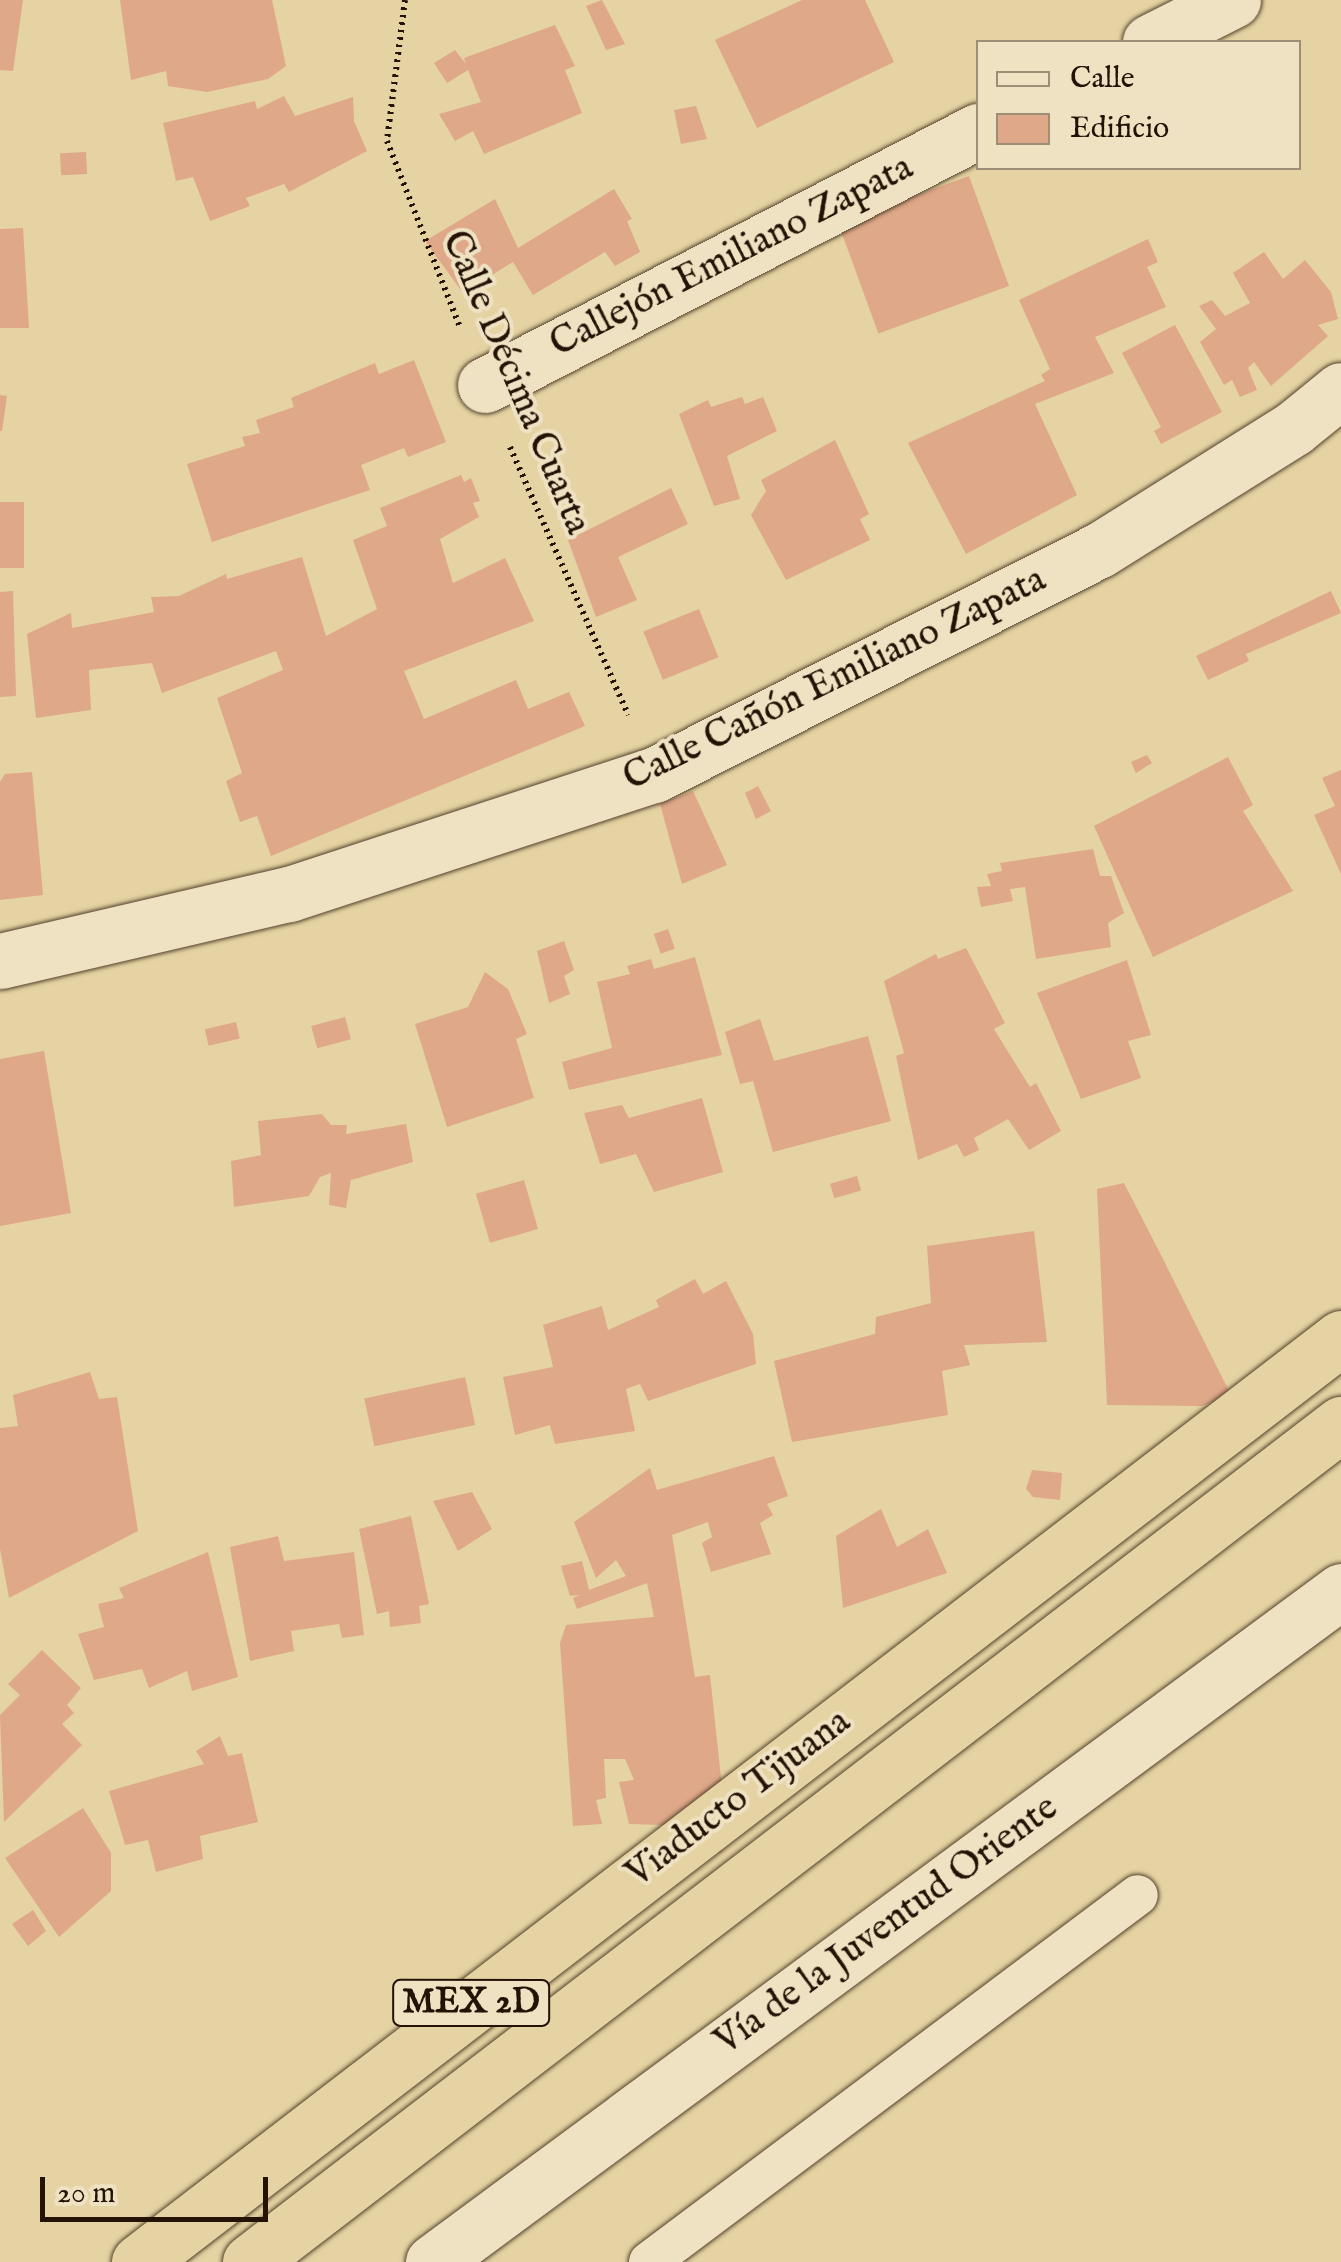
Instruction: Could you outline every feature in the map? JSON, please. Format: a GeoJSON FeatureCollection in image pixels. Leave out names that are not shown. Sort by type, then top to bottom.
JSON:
{"type":"FeatureCollection","features":[{"type":"Feature","properties":{"kind":"highway","name":"Viaducto Tijuana"},"geometry":{"type":"LineString","coordinates":[[139,2262],[1341,1338]]}},
{"type":"Feature","properties":{"kind":"highway","name":"Viaducto Tijuana"},"geometry":{"type":"LineString","coordinates":[[250,2262],[845,1801],[1341,1424]]}},
{"type":"Feature","properties":{"kind":"street"},"geometry":{"type":"LineString","coordinates":[[1154,40],[1233,0]]}},
{"type":"Feature","properties":{"kind":"street","name":"Callejón Emiliano Zapata"},"geometry":{"type":"LineString","coordinates":[[485,385],[976,132]]}},
{"type":"Feature","properties":{"kind":"street","name":"Calle Cañón Emiliano Zapata"},"geometry":{"type":"LineString","coordinates":[[0,962],[289,894],[654,776],[1098,552],[1294,428],[1341,390]]}},
{"type":"Feature","properties":{"kind":"street","name":"Vía de la Juventud Oriente"},"geometry":{"type":"LineString","coordinates":[[433,2262],[1341,1592]]}},
{"type":"Feature","properties":{"kind":"lane"},"geometry":{"type":"LineString","coordinates":[[649,2262],[1138,1895]]}},
{"type":"Feature","properties":{"kind":"path","name":"Calle Décima Cuarta"},"geometry":{"type":"LineString","coordinates":[[405,0],[387,141],[485,385],[654,776]]}},
{"type":"Feature","properties":{"kind":"building"},"geometry":{"type":"Polygon","coordinates":[[[0,0],[23,0],[13,71],[0,70],[0,0]]]}},
{"type":"Feature","properties":{"kind":"building"},"geometry":{"type":"Polygon","coordinates":[[[120,0],[272,0],[286,66],[268,79],[207,92],[168,86],[166,71],[131,80],[120,0]]]}},
{"type":"Feature","properties":{"kind":"building"},"geometry":{"type":"Polygon","coordinates":[[[602,0],[625,44],[606,50],[586,6],[602,0]]]}},
{"type":"Feature","properties":{"kind":"building"},"geometry":{"type":"Polygon","coordinates":[[[802,0],[865,0],[894,62],[757,128],[715,40],[802,0]]]}},
{"type":"Feature","properties":{"kind":"building"},"geometry":{"type":"Polygon","coordinates":[[[555,25],[575,66],[565,70],[582,113],[484,154],[473,131],[455,141],[439,114],[481,102],[468,70],[447,83],[434,63],[455,50],[466,64],[464,58],[555,25]]]}},
{"type":"Feature","properties":{"kind":"building"},"geometry":{"type":"Polygon","coordinates":[[[284,96],[295,116],[353,97],[354,121],[367,151],[289,192],[284,184],[246,198],[250,206],[210,221],[193,177],[176,181],[163,123],[255,101],[257,109],[284,96]]]}},
{"type":"Feature","properties":{"kind":"building"},"geometry":{"type":"Polygon","coordinates":[[[696,106],[707,139],[681,144],[674,110],[696,106]]]}},
{"type":"Feature","properties":{"kind":"building"},"geometry":{"type":"Polygon","coordinates":[[[86,152],[87,174],[61,175],[60,153],[86,152]]]}},
{"type":"Feature","properties":{"kind":"building"},"geometry":{"type":"Polygon","coordinates":[[[969,176],[1009,286],[878,333],[838,224],[969,176]]]}},
{"type":"Feature","properties":{"kind":"building"},"geometry":{"type":"Polygon","coordinates":[[[614,189],[632,219],[627,221],[640,252],[615,266],[605,252],[533,295],[513,262],[463,293],[425,241],[495,199],[518,248],[614,189]]]}},
{"type":"Feature","properties":{"kind":"building"},"geometry":{"type":"Polygon","coordinates":[[[23,228],[29,328],[0,328],[0,229],[23,228]]]}},
{"type":"Feature","properties":{"kind":"building"},"geometry":{"type":"Polygon","coordinates":[[[1148,239],[1158,262],[1147,267],[1166,307],[1095,337],[1114,373],[1035,404],[1077,495],[966,554],[908,443],[1045,381],[1041,375],[1050,369],[1019,300],[1148,239]]]}},
{"type":"Feature","properties":{"kind":"building"},"geometry":{"type":"Polygon","coordinates":[[[1264,252],[1283,279],[1305,260],[1331,292],[1338,319],[1318,325],[1328,336],[1271,386],[1254,362],[1248,368],[1257,390],[1240,397],[1232,380],[1224,385],[1200,342],[1216,329],[1199,306],[1212,300],[1225,316],[1250,303],[1233,273],[1264,252]]]}},
{"type":"Feature","properties":{"kind":"building"},"geometry":{"type":"Polygon","coordinates":[[[1175,325],[1222,412],[1161,444],[1154,431],[1161,427],[1122,353],[1175,325]]]}},
{"type":"Feature","properties":{"kind":"building"},"geometry":{"type":"Polygon","coordinates":[[[414,360],[446,442],[408,457],[404,448],[361,465],[370,490],[212,542],[187,464],[245,446],[242,437],[260,433],[256,420],[294,407],[291,398],[375,363],[379,374],[414,360]]]}},
{"type":"Feature","properties":{"kind":"building"},"geometry":{"type":"Polygon","coordinates":[[[0,395],[7,396],[2,431],[0,431],[0,395]]]}},
{"type":"Feature","properties":{"kind":"building"},"geometry":{"type":"Polygon","coordinates":[[[742,397],[745,404],[763,397],[777,431],[727,456],[740,499],[714,506],[679,414],[708,400],[711,407],[742,397]]]}},
{"type":"Feature","properties":{"kind":"building"},"geometry":{"type":"Polygon","coordinates":[[[835,440],[869,514],[860,519],[870,540],[786,580],[751,515],[766,491],[761,480],[835,440]]]}},
{"type":"Feature","properties":{"kind":"building"},"geometry":{"type":"Polygon","coordinates":[[[461,475],[464,482],[471,478],[480,501],[473,503],[479,517],[440,539],[453,583],[505,558],[534,621],[404,671],[424,719],[516,680],[528,709],[569,692],[585,726],[271,856],[257,816],[240,822],[226,781],[242,773],[217,698],[283,670],[276,651],[162,693],[152,663],[89,670],[91,710],[36,718],[27,634],[71,613],[72,628],[154,612],[151,597],[179,596],[226,574],[227,579],[302,557],[326,636],[377,609],[353,540],[387,526],[380,508],[461,475]]]}},
{"type":"Feature","properties":{"kind":"building"},"geometry":{"type":"Polygon","coordinates":[[[671,488],[688,524],[618,557],[637,600],[596,617],[568,540],[671,488]]]}},
{"type":"Feature","properties":{"kind":"building"},"geometry":{"type":"Polygon","coordinates":[[[0,502],[24,502],[24,568],[0,568],[0,502]]]}},
{"type":"Feature","properties":{"kind":"building"},"geometry":{"type":"Polygon","coordinates":[[[13,591],[16,696],[0,697],[0,592],[13,591]]]}},
{"type":"Feature","properties":{"kind":"building"},"geometry":{"type":"Polygon","coordinates":[[[1331,591],[1341,613],[1246,654],[1249,661],[1208,680],[1196,656],[1331,591]]]}},
{"type":"Feature","properties":{"kind":"building"},"geometry":{"type":"Polygon","coordinates":[[[699,609],[718,657],[663,680],[643,631],[699,609]]]}},
{"type":"Feature","properties":{"kind":"building"},"geometry":{"type":"Polygon","coordinates":[[[1147,755],[1152,763],[1136,773],[1131,762],[1147,755]]]}},
{"type":"Feature","properties":{"kind":"building"},"geometry":{"type":"Polygon","coordinates":[[[1228,757],[1253,805],[1243,811],[1293,891],[1153,957],[1094,826],[1228,757]]]}},
{"type":"Feature","properties":{"kind":"building"},"geometry":{"type":"Polygon","coordinates":[[[1341,770],[1341,874],[1314,815],[1335,806],[1322,778],[1341,770]]]}},
{"type":"Feature","properties":{"kind":"building"},"geometry":{"type":"Polygon","coordinates":[[[32,772],[43,895],[0,900],[0,782],[5,774],[32,772]]]}},
{"type":"Feature","properties":{"kind":"building"},"geometry":{"type":"Polygon","coordinates":[[[758,786],[771,811],[756,819],[745,793],[758,786]]]}},
{"type":"Feature","properties":{"kind":"building"},"geometry":{"type":"Polygon","coordinates":[[[693,791],[727,865],[682,884],[660,804],[693,791]]]}},
{"type":"Feature","properties":{"kind":"building"},"geometry":{"type":"Polygon","coordinates":[[[1093,849],[1100,876],[1111,876],[1124,913],[1108,923],[1111,947],[1036,959],[1025,887],[1010,889],[1013,901],[981,907],[977,887],[991,886],[987,874],[1002,871],[1000,863],[1093,849]]]}},
{"type":"Feature","properties":{"kind":"building"},"geometry":{"type":"Polygon","coordinates":[[[668,929],[675,949],[661,954],[654,934],[668,929]]]}},
{"type":"Feature","properties":{"kind":"building"},"geometry":{"type":"Polygon","coordinates":[[[564,941],[574,970],[564,976],[570,994],[549,1003],[537,951],[564,941]]]}},
{"type":"Feature","properties":{"kind":"building"},"geometry":{"type":"Polygon","coordinates":[[[966,948],[1005,1023],[994,1029],[1030,1087],[1036,1083],[1061,1131],[1029,1150],[1008,1119],[974,1138],[979,1150],[964,1157],[957,1144],[918,1160],[896,1056],[904,1053],[884,981],[936,954],[938,959],[966,948]]]}},
{"type":"Feature","properties":{"kind":"building"},"geometry":{"type":"Polygon","coordinates":[[[695,957],[722,1055],[569,1090],[562,1062],[612,1048],[597,982],[630,974],[627,966],[651,959],[654,969],[695,957]]]}},
{"type":"Feature","properties":{"kind":"building"},"geometry":{"type":"Polygon","coordinates":[[[1127,960],[1151,1035],[1128,1041],[1141,1078],[1081,1099],[1037,993],[1127,960]]]}},
{"type":"Feature","properties":{"kind":"building"},"geometry":{"type":"Polygon","coordinates":[[[485,972],[508,989],[527,1034],[516,1039],[534,1098],[447,1127],[415,1024],[468,1007],[485,972]]]}},
{"type":"Feature","properties":{"kind":"building"},"geometry":{"type":"Polygon","coordinates":[[[345,1017],[351,1039],[317,1048],[311,1026],[345,1017]]]}},
{"type":"Feature","properties":{"kind":"building"},"geometry":{"type":"Polygon","coordinates":[[[760,1019],[774,1061],[868,1036],[891,1121],[773,1152],[753,1081],[740,1084],[725,1032],[760,1019]]]}},
{"type":"Feature","properties":{"kind":"building"},"geometry":{"type":"Polygon","coordinates":[[[236,1022],[240,1039],[209,1046],[205,1029],[236,1022]]]}},
{"type":"Feature","properties":{"kind":"building"},"geometry":{"type":"Polygon","coordinates":[[[44,1051],[71,1213],[0,1226],[0,1059],[44,1051]]]}},
{"type":"Feature","properties":{"kind":"building"},"geometry":{"type":"Polygon","coordinates":[[[702,1098],[723,1172],[654,1192],[636,1154],[600,1164],[584,1113],[622,1105],[629,1118],[702,1098]]]}},
{"type":"Feature","properties":{"kind":"building"},"geometry":{"type":"Polygon","coordinates":[[[322,1114],[331,1125],[347,1125],[346,1134],[406,1124],[413,1162],[351,1180],[346,1208],[329,1205],[331,1173],[320,1177],[309,1196],[234,1207],[231,1161],[261,1155],[258,1121],[322,1114]]]}},
{"type":"Feature","properties":{"kind":"building"},"geometry":{"type":"Polygon","coordinates":[[[857,1176],[861,1190],[834,1198],[830,1184],[857,1176]]]}},
{"type":"Feature","properties":{"kind":"building"},"geometry":{"type":"Polygon","coordinates":[[[524,1180],[538,1229],[490,1243],[476,1194],[524,1180]]]}},
{"type":"Feature","properties":{"kind":"building"},"geometry":{"type":"Polygon","coordinates":[[[1124,1183],[1231,1395],[1202,1406],[1107,1405],[1097,1189],[1124,1183]]]}},
{"type":"Feature","properties":{"kind":"building"},"geometry":{"type":"Polygon","coordinates":[[[1034,1231],[1047,1342],[964,1345],[970,1365],[942,1371],[948,1415],[792,1442],[774,1361],[875,1334],[876,1317],[931,1303],[927,1246],[1034,1231]]]}},
{"type":"Feature","properties":{"kind":"building"},"geometry":{"type":"Polygon","coordinates":[[[695,1279],[703,1294],[726,1281],[753,1334],[756,1364],[648,1401],[640,1384],[626,1389],[635,1431],[555,1444],[550,1425],[515,1435],[503,1377],[553,1367],[543,1325],[602,1306],[608,1330],[659,1307],[656,1300],[695,1279]]]}},
{"type":"Feature","properties":{"kind":"building"},"geometry":{"type":"Polygon","coordinates":[[[90,1372],[99,1399],[117,1397],[138,1531],[9,1598],[0,1549],[0,1428],[18,1426],[13,1395],[90,1372]]]}},
{"type":"Feature","properties":{"kind":"building"},"geometry":{"type":"Polygon","coordinates":[[[465,1377],[475,1425],[374,1446],[364,1398],[465,1377]]]}},
{"type":"Feature","properties":{"kind":"building"},"geometry":{"type":"Polygon","coordinates":[[[774,1456],[788,1496],[767,1504],[773,1515],[760,1523],[771,1554],[711,1572],[702,1543],[712,1537],[708,1522],[672,1535],[695,1677],[710,1675],[725,1815],[722,1853],[665,1852],[664,1825],[629,1824],[619,1782],[634,1780],[625,1759],[604,1759],[606,1798],[596,1800],[602,1824],[573,1826],[560,1643],[566,1625],[654,1617],[647,1583],[577,1609],[573,1598],[580,1595],[570,1596],[561,1566],[582,1561],[589,1590],[626,1576],[616,1560],[596,1578],[574,1522],[650,1468],[657,1490],[774,1456]]]}},
{"type":"Feature","properties":{"kind":"building"},"geometry":{"type":"Polygon","coordinates":[[[1032,1470],[1062,1473],[1060,1500],[1033,1497],[1026,1489],[1032,1470]]]}},
{"type":"Feature","properties":{"kind":"building"},"geometry":{"type":"Polygon","coordinates":[[[472,1492],[492,1529],[458,1551],[433,1501],[472,1492]]]}},
{"type":"Feature","properties":{"kind":"building"},"geometry":{"type":"Polygon","coordinates":[[[881,1509],[897,1547],[928,1529],[947,1573],[843,1608],[836,1536],[881,1509]]]}},
{"type":"Feature","properties":{"kind":"building"},"geometry":{"type":"Polygon","coordinates":[[[411,1516],[429,1604],[419,1606],[421,1623],[390,1627],[389,1611],[377,1614],[359,1529],[411,1516]]]}},
{"type":"Feature","properties":{"kind":"building"},"geometry":{"type":"Polygon","coordinates":[[[278,1536],[284,1561],[354,1552],[364,1635],[342,1638],[339,1624],[291,1631],[294,1651],[250,1661],[230,1547],[278,1536]]]}},
{"type":"Feature","properties":{"kind":"building"},"geometry":{"type":"Polygon","coordinates":[[[208,1552],[238,1677],[192,1691],[187,1671],[149,1688],[142,1669],[94,1680],[78,1634],[104,1627],[98,1604],[124,1598],[119,1588],[208,1552]]]}},
{"type":"Feature","properties":{"kind":"building"},"geometry":{"type":"Polygon","coordinates":[[[42,1650],[81,1688],[67,1705],[74,1713],[62,1724],[82,1745],[4,1822],[0,1715],[20,1695],[8,1684],[42,1650]]]}},
{"type":"Feature","properties":{"kind":"building"},"geometry":{"type":"Polygon","coordinates":[[[220,1736],[228,1756],[242,1753],[258,1822],[200,1836],[203,1859],[156,1872],[148,1840],[125,1845],[109,1791],[204,1764],[196,1751],[220,1736]]]}},
{"type":"Feature","properties":{"kind":"building"},"geometry":{"type":"Polygon","coordinates":[[[83,1808],[111,1853],[111,1891],[59,1937],[5,1858],[83,1808]]]}},
{"type":"Feature","properties":{"kind":"building"},"geometry":{"type":"Polygon","coordinates":[[[33,1910],[46,1931],[28,1946],[12,1924],[33,1910]]]}}]}
